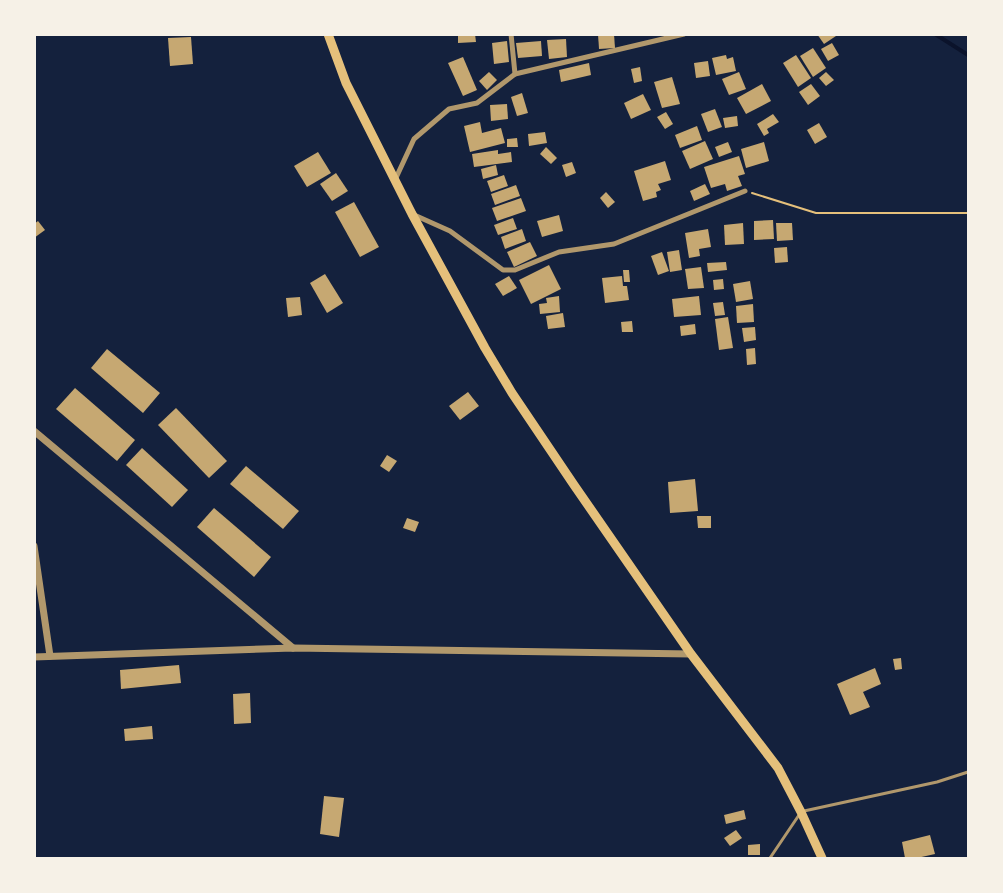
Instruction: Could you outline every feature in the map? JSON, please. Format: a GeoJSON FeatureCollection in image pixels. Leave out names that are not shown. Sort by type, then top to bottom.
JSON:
{"type":"FeatureCollection","features":[{"type":"Feature","properties":{"kind":"highway"},"geometry":{"type":"LineString","coordinates":[[328,34],[346,83],[412,214],[485,348],[512,393],[692,654],[778,768],[822,858]]}},
{"type":"Feature","properties":{"kind":"street"},"geometry":{"type":"LineString","coordinates":[[511,34],[515,74]]}},
{"type":"Feature","properties":{"kind":"street"},"geometry":{"type":"LineString","coordinates":[[395,180],[414,139],[449,109],[477,103],[515,74],[684,34]]}},
{"type":"Feature","properties":{"kind":"street"},"geometry":{"type":"LineString","coordinates":[[412,214],[450,231],[503,270],[515,270],[559,252],[614,244],[746,191]]}},
{"type":"Feature","properties":{"kind":"street"},"geometry":{"type":"LineString","coordinates":[[34,431],[293,648]]}},
{"type":"Feature","properties":{"kind":"street"},"geometry":{"type":"LineString","coordinates":[[34,546],[50,656]]}},
{"type":"Feature","properties":{"kind":"street"},"geometry":{"type":"LineString","coordinates":[[34,657],[293,648],[692,654]]}},
{"type":"Feature","properties":{"kind":"lane"},"geometry":{"type":"LineString","coordinates":[[770,858],[801,812],[937,782],[969,772]]}},
{"type":"Feature","properties":{"kind":"path"},"geometry":{"type":"LineString","coordinates":[[746,191],[816,213],[969,213]]}},
{"type":"Feature","properties":{"kind":"building"},"geometry":{"type":"Polygon","coordinates":[[[475,34],[476,42],[458,43],[458,35],[475,34]]]}},
{"type":"Feature","properties":{"kind":"building"},"geometry":{"type":"Polygon","coordinates":[[[598,34],[614,34],[615,48],[599,49],[598,34]]]}},
{"type":"Feature","properties":{"kind":"building"},"geometry":{"type":"Polygon","coordinates":[[[817,34],[839,34],[824,44],[817,34]]]}},
{"type":"Feature","properties":{"kind":"building"},"geometry":{"type":"Polygon","coordinates":[[[191,37],[193,64],[170,66],[168,38],[191,37]]]}},
{"type":"Feature","properties":{"kind":"building"},"geometry":{"type":"Polygon","coordinates":[[[566,39],[567,57],[549,59],[547,40],[566,39]]]}},
{"type":"Feature","properties":{"kind":"building"},"geometry":{"type":"Polygon","coordinates":[[[507,41],[509,62],[494,64],[492,43],[507,41]]]}},
{"type":"Feature","properties":{"kind":"building"},"geometry":{"type":"Polygon","coordinates":[[[541,41],[542,56],[518,58],[516,43],[541,41]]]}},
{"type":"Feature","properties":{"kind":"building"},"geometry":{"type":"Polygon","coordinates":[[[832,43],[839,55],[828,61],[821,49],[832,43]]]}},
{"type":"Feature","properties":{"kind":"building"},"geometry":{"type":"Polygon","coordinates":[[[813,48],[826,68],[813,77],[800,56],[813,48]]]}},
{"type":"Feature","properties":{"kind":"building"},"geometry":{"type":"Polygon","coordinates":[[[726,55],[727,59],[733,57],[736,71],[716,75],[712,58],[726,55]]]}},
{"type":"Feature","properties":{"kind":"building"},"geometry":{"type":"Polygon","coordinates":[[[796,55],[811,78],[798,87],[783,63],[796,55]]]}},
{"type":"Feature","properties":{"kind":"building"},"geometry":{"type":"Polygon","coordinates":[[[463,57],[477,90],[463,96],[448,63],[463,57]]]}},
{"type":"Feature","properties":{"kind":"building"},"geometry":{"type":"Polygon","coordinates":[[[708,61],[710,76],[696,78],[694,63],[708,61]]]}},
{"type":"Feature","properties":{"kind":"building"},"geometry":{"type":"Polygon","coordinates":[[[589,63],[591,75],[561,82],[559,70],[589,63]]]}},
{"type":"Feature","properties":{"kind":"building"},"geometry":{"type":"Polygon","coordinates":[[[640,67],[642,81],[634,83],[631,69],[640,67]]]}},
{"type":"Feature","properties":{"kind":"building"},"geometry":{"type":"Polygon","coordinates":[[[489,72],[497,80],[487,90],[479,81],[489,72]]]}},
{"type":"Feature","properties":{"kind":"building"},"geometry":{"type":"Polygon","coordinates":[[[739,72],[746,89],[729,95],[722,79],[739,72]]]}},
{"type":"Feature","properties":{"kind":"building"},"geometry":{"type":"Polygon","coordinates":[[[826,72],[834,80],[826,86],[819,78],[826,72]]]}},
{"type":"Feature","properties":{"kind":"building"},"geometry":{"type":"Polygon","coordinates":[[[672,77],[680,104],[662,108],[654,82],[672,77]]]}},
{"type":"Feature","properties":{"kind":"building"},"geometry":{"type":"Polygon","coordinates":[[[762,84],[771,101],[746,114],[737,98],[762,84]]]}},
{"type":"Feature","properties":{"kind":"building"},"geometry":{"type":"Polygon","coordinates":[[[811,84],[820,96],[808,105],[799,92],[811,84]]]}},
{"type":"Feature","properties":{"kind":"building"},"geometry":{"type":"Polygon","coordinates":[[[522,93],[528,113],[517,116],[511,97],[522,93]]]}},
{"type":"Feature","properties":{"kind":"building"},"geometry":{"type":"Polygon","coordinates":[[[643,94],[651,110],[631,119],[624,103],[643,94]]]}},
{"type":"Feature","properties":{"kind":"building"},"geometry":{"type":"Polygon","coordinates":[[[507,104],[508,119],[491,121],[490,105],[507,104]]]}},
{"type":"Feature","properties":{"kind":"building"},"geometry":{"type":"Polygon","coordinates":[[[715,109],[722,127],[708,132],[701,114],[715,109]]]}},
{"type":"Feature","properties":{"kind":"building"},"geometry":{"type":"Polygon","coordinates":[[[666,112],[673,124],[665,129],[657,117],[666,112]]]}},
{"type":"Feature","properties":{"kind":"building"},"geometry":{"type":"Polygon","coordinates":[[[773,114],[779,122],[767,129],[769,133],[764,136],[757,124],[773,114]]]}},
{"type":"Feature","properties":{"kind":"building"},"geometry":{"type":"Polygon","coordinates":[[[737,116],[738,126],[725,128],[723,118],[737,116]]]}},
{"type":"Feature","properties":{"kind":"building"},"geometry":{"type":"Polygon","coordinates":[[[480,122],[482,133],[501,128],[505,143],[470,152],[464,126],[480,122]]]}},
{"type":"Feature","properties":{"kind":"building"},"geometry":{"type":"Polygon","coordinates":[[[819,123],[827,137],[815,144],[807,130],[819,123]]]}},
{"type":"Feature","properties":{"kind":"building"},"geometry":{"type":"Polygon","coordinates":[[[697,126],[702,140],[680,148],[675,135],[697,126]]]}},
{"type":"Feature","properties":{"kind":"building"},"geometry":{"type":"Polygon","coordinates":[[[545,132],[547,143],[529,146],[528,134],[545,132]]]}},
{"type":"Feature","properties":{"kind":"building"},"geometry":{"type":"Polygon","coordinates":[[[517,138],[518,147],[507,147],[507,139],[517,138]]]}},
{"type":"Feature","properties":{"kind":"building"},"geometry":{"type":"Polygon","coordinates":[[[705,141],[713,159],[690,169],[682,151],[705,141]]]}},
{"type":"Feature","properties":{"kind":"building"},"geometry":{"type":"Polygon","coordinates":[[[728,142],[732,152],[719,157],[715,147],[728,142]]]}},
{"type":"Feature","properties":{"kind":"building"},"geometry":{"type":"Polygon","coordinates":[[[764,142],[769,161],[746,168],[741,149],[764,142]]]}},
{"type":"Feature","properties":{"kind":"building"},"geometry":{"type":"Polygon","coordinates":[[[546,147],[557,158],[551,164],[540,154],[546,147]]]}},
{"type":"Feature","properties":{"kind":"building"},"geometry":{"type":"Polygon","coordinates":[[[498,150],[498,154],[511,152],[512,162],[474,167],[472,154],[498,150]]]}},
{"type":"Feature","properties":{"kind":"building"},"geometry":{"type":"Polygon","coordinates":[[[318,152],[331,173],[307,187],[294,166],[318,152]]]}},
{"type":"Feature","properties":{"kind":"building"},"geometry":{"type":"Polygon","coordinates":[[[739,156],[745,174],[738,176],[742,186],[727,191],[725,184],[711,188],[704,167],[739,156]]]}},
{"type":"Feature","properties":{"kind":"building"},"geometry":{"type":"Polygon","coordinates":[[[665,161],[671,180],[658,184],[661,190],[656,192],[657,197],[643,201],[634,171],[665,161]]]}},
{"type":"Feature","properties":{"kind":"building"},"geometry":{"type":"Polygon","coordinates":[[[572,162],[576,173],[566,177],[562,165],[572,162]]]}},
{"type":"Feature","properties":{"kind":"building"},"geometry":{"type":"Polygon","coordinates":[[[496,165],[498,175],[483,179],[481,169],[496,165]]]}},
{"type":"Feature","properties":{"kind":"building"},"geometry":{"type":"Polygon","coordinates":[[[336,173],[348,191],[332,201],[320,184],[336,173]]]}},
{"type":"Feature","properties":{"kind":"building"},"geometry":{"type":"Polygon","coordinates":[[[504,175],[508,186],[491,192],[487,181],[504,175]]]}},
{"type":"Feature","properties":{"kind":"building"},"geometry":{"type":"Polygon","coordinates":[[[705,184],[710,194],[694,201],[690,191],[705,184]]]}},
{"type":"Feature","properties":{"kind":"building"},"geometry":{"type":"Polygon","coordinates":[[[516,185],[520,196],[495,205],[491,194],[516,185]]]}},
{"type":"Feature","properties":{"kind":"building"},"geometry":{"type":"Polygon","coordinates":[[[606,192],[615,202],[608,208],[600,198],[606,192]]]}},
{"type":"Feature","properties":{"kind":"building"},"geometry":{"type":"Polygon","coordinates":[[[521,198],[526,211],[497,221],[492,208],[521,198]]]}},
{"type":"Feature","properties":{"kind":"building"},"geometry":{"type":"Polygon","coordinates":[[[354,202],[379,247],[360,257],[335,212],[354,202]]]}},
{"type":"Feature","properties":{"kind":"building"},"geometry":{"type":"Polygon","coordinates":[[[559,215],[563,231],[542,237],[537,221],[559,215]]]}},
{"type":"Feature","properties":{"kind":"building"},"geometry":{"type":"Polygon","coordinates":[[[513,218],[517,229],[498,235],[494,225],[513,218]]]}},
{"type":"Feature","properties":{"kind":"building"},"geometry":{"type":"Polygon","coordinates":[[[773,220],[774,239],[754,240],[754,221],[773,220]]]}},
{"type":"Feature","properties":{"kind":"building"},"geometry":{"type":"Polygon","coordinates":[[[38,221],[45,230],[34,238],[34,224],[38,221]]]}},
{"type":"Feature","properties":{"kind":"building"},"geometry":{"type":"Polygon","coordinates":[[[743,223],[744,244],[725,245],[724,225],[743,223]]]}},
{"type":"Feature","properties":{"kind":"building"},"geometry":{"type":"Polygon","coordinates":[[[776,223],[792,223],[793,240],[777,241],[776,223]]]}},
{"type":"Feature","properties":{"kind":"building"},"geometry":{"type":"Polygon","coordinates":[[[522,229],[526,241],[505,249],[501,237],[522,229]]]}},
{"type":"Feature","properties":{"kind":"building"},"geometry":{"type":"Polygon","coordinates":[[[708,229],[711,247],[699,249],[700,256],[689,258],[685,233],[708,229]]]}},
{"type":"Feature","properties":{"kind":"building"},"geometry":{"type":"Polygon","coordinates":[[[530,242],[537,256],[514,267],[507,252],[530,242]]]}},
{"type":"Feature","properties":{"kind":"building"},"geometry":{"type":"Polygon","coordinates":[[[787,247],[788,262],[775,263],[774,248],[787,247]]]}},
{"type":"Feature","properties":{"kind":"building"},"geometry":{"type":"Polygon","coordinates":[[[679,250],[682,270],[670,272],[667,252],[679,250]]]}},
{"type":"Feature","properties":{"kind":"building"},"geometry":{"type":"Polygon","coordinates":[[[662,252],[669,271],[658,275],[651,256],[662,252]]]}},
{"type":"Feature","properties":{"kind":"building"},"geometry":{"type":"Polygon","coordinates":[[[726,262],[727,270],[708,272],[707,263],[726,262]]]}},
{"type":"Feature","properties":{"kind":"building"},"geometry":{"type":"Polygon","coordinates":[[[549,265],[561,289],[531,304],[519,280],[549,265]]]}},
{"type":"Feature","properties":{"kind":"building"},"geometry":{"type":"Polygon","coordinates":[[[701,267],[704,288],[688,289],[685,269],[701,267]]]}},
{"type":"Feature","properties":{"kind":"building"},"geometry":{"type":"Polygon","coordinates":[[[623,270],[629,270],[630,282],[624,282],[623,270]]]}},
{"type":"Feature","properties":{"kind":"building"},"geometry":{"type":"Polygon","coordinates":[[[325,274],[343,303],[327,313],[310,283],[325,274]]]}},
{"type":"Feature","properties":{"kind":"building"},"geometry":{"type":"Polygon","coordinates":[[[509,276],[517,288],[503,296],[495,284],[509,276]]]}},
{"type":"Feature","properties":{"kind":"building"},"geometry":{"type":"Polygon","coordinates":[[[622,276],[623,286],[627,286],[629,300],[605,303],[602,278],[622,276]]]}},
{"type":"Feature","properties":{"kind":"building"},"geometry":{"type":"Polygon","coordinates":[[[723,279],[724,289],[714,290],[713,280],[723,279]]]}},
{"type":"Feature","properties":{"kind":"building"},"geometry":{"type":"Polygon","coordinates":[[[750,281],[753,299],[736,302],[733,284],[750,281]]]}},
{"type":"Feature","properties":{"kind":"building"},"geometry":{"type":"Polygon","coordinates":[[[559,296],[560,312],[540,314],[539,304],[547,303],[546,298],[559,296]]]}},
{"type":"Feature","properties":{"kind":"building"},"geometry":{"type":"Polygon","coordinates":[[[699,296],[701,315],[674,317],[672,299],[699,296]]]}},
{"type":"Feature","properties":{"kind":"building"},"geometry":{"type":"Polygon","coordinates":[[[300,297],[302,315],[288,317],[286,298],[300,297]]]}},
{"type":"Feature","properties":{"kind":"building"},"geometry":{"type":"Polygon","coordinates":[[[723,302],[725,315],[715,316],[713,303],[723,302]]]}},
{"type":"Feature","properties":{"kind":"building"},"geometry":{"type":"Polygon","coordinates":[[[753,304],[754,322],[737,323],[736,306],[753,304]]]}},
{"type":"Feature","properties":{"kind":"building"},"geometry":{"type":"Polygon","coordinates":[[[563,313],[565,327],[548,329],[546,316],[563,313]]]}},
{"type":"Feature","properties":{"kind":"building"},"geometry":{"type":"Polygon","coordinates":[[[728,317],[733,348],[719,350],[715,319],[728,317]]]}},
{"type":"Feature","properties":{"kind":"building"},"geometry":{"type":"Polygon","coordinates":[[[632,321],[633,332],[622,332],[621,322],[632,321]]]}},
{"type":"Feature","properties":{"kind":"building"},"geometry":{"type":"Polygon","coordinates":[[[695,324],[696,334],[681,336],[680,326],[695,324]]]}},
{"type":"Feature","properties":{"kind":"building"},"geometry":{"type":"Polygon","coordinates":[[[755,327],[756,340],[744,342],[742,328],[755,327]]]}},
{"type":"Feature","properties":{"kind":"building"},"geometry":{"type":"Polygon","coordinates":[[[755,348],[756,364],[747,365],[746,349],[755,348]]]}},
{"type":"Feature","properties":{"kind":"building"},"geometry":{"type":"Polygon","coordinates":[[[107,349],[160,393],[143,413],[91,368],[107,349]]]}},
{"type":"Feature","properties":{"kind":"building"},"geometry":{"type":"Polygon","coordinates":[[[75,388],[135,440],[117,461],[56,409],[75,388]]]}},
{"type":"Feature","properties":{"kind":"building"},"geometry":{"type":"Polygon","coordinates":[[[468,392],[479,406],[460,420],[449,406],[468,392]]]}},
{"type":"Feature","properties":{"kind":"building"},"geometry":{"type":"Polygon","coordinates":[[[176,408],[227,461],[209,478],[158,425],[176,408]]]}},
{"type":"Feature","properties":{"kind":"building"},"geometry":{"type":"Polygon","coordinates":[[[142,448],[188,490],[172,507],[126,465],[142,448]]]}},
{"type":"Feature","properties":{"kind":"building"},"geometry":{"type":"Polygon","coordinates":[[[387,455],[397,461],[389,472],[380,466],[387,455]]]}},
{"type":"Feature","properties":{"kind":"building"},"geometry":{"type":"Polygon","coordinates":[[[246,466],[299,511],[283,529],[230,484],[246,466]]]}},
{"type":"Feature","properties":{"kind":"building"},"geometry":{"type":"Polygon","coordinates":[[[695,479],[698,511],[670,513],[668,482],[695,479]]]}},
{"type":"Feature","properties":{"kind":"building"},"geometry":{"type":"Polygon","coordinates":[[[214,508],[271,557],[254,577],[197,527],[214,508]]]}},
{"type":"Feature","properties":{"kind":"building"},"geometry":{"type":"Polygon","coordinates":[[[697,516],[711,516],[711,528],[698,528],[697,516]]]}},
{"type":"Feature","properties":{"kind":"building"},"geometry":{"type":"Polygon","coordinates":[[[407,518],[419,522],[415,532],[403,528],[407,518]]]}},
{"type":"Feature","properties":{"kind":"building"},"geometry":{"type":"Polygon","coordinates":[[[901,658],[902,669],[895,670],[893,659],[901,658]]]}},
{"type":"Feature","properties":{"kind":"building"},"geometry":{"type":"Polygon","coordinates":[[[179,665],[181,683],[121,689],[120,670],[179,665]]]}},
{"type":"Feature","properties":{"kind":"building"},"geometry":{"type":"Polygon","coordinates":[[[875,668],[881,684],[863,692],[870,707],[850,715],[837,684],[875,668]]]}},
{"type":"Feature","properties":{"kind":"building"},"geometry":{"type":"Polygon","coordinates":[[[250,693],[251,723],[234,724],[233,694],[250,693]]]}},
{"type":"Feature","properties":{"kind":"building"},"geometry":{"type":"Polygon","coordinates":[[[152,726],[153,739],[125,741],[124,729],[152,726]]]}},
{"type":"Feature","properties":{"kind":"building"},"geometry":{"type":"Polygon","coordinates":[[[324,796],[344,798],[339,837],[320,834],[324,796]]]}},
{"type":"Feature","properties":{"kind":"building"},"geometry":{"type":"Polygon","coordinates":[[[744,810],[746,819],[726,824],[724,815],[744,810]]]}},
{"type":"Feature","properties":{"kind":"building"},"geometry":{"type":"Polygon","coordinates":[[[736,830],[742,838],[730,846],[724,838],[736,830]]]}},
{"type":"Feature","properties":{"kind":"building"},"geometry":{"type":"Polygon","coordinates":[[[930,835],[935,854],[905,858],[902,842],[930,835]]]}},
{"type":"Feature","properties":{"kind":"building"},"geometry":{"type":"Polygon","coordinates":[[[760,844],[760,855],[748,855],[748,845],[760,844]]]}},
{"type":"Feature","properties":{"kind":"waterway"},"geometry":{"type":"LineString","coordinates":[[935,34],[968,55]]}}]}
